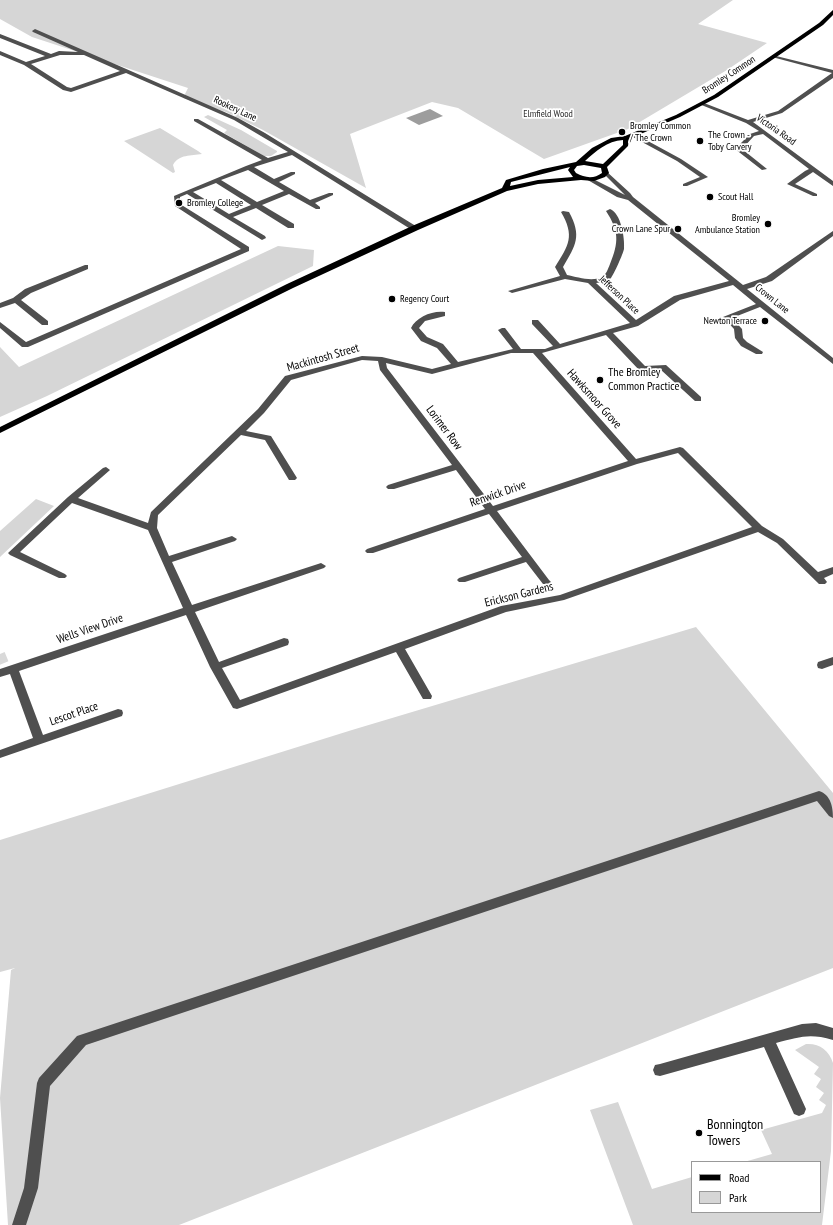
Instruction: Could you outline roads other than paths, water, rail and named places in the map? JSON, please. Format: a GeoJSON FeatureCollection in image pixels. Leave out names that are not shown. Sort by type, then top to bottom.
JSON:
{"type":"FeatureCollection","features":[{"type":"Feature","properties":{"kind":"main road","name":"Bromley Common"},"geometry":{"type":"LineString","coordinates":[[576,164],[594,149],[613,139],[626,138],[702,104],[734,85],[832,15]]}},
{"type":"Feature","properties":{"kind":"main road"},"geometry":{"type":"LineString","coordinates":[[0,430],[118,373],[290,286],[415,228],[505,190],[538,182],[600,177],[626,145],[626,138]]}},
{"type":"Feature","properties":{"kind":"main road"},"geometry":{"type":"LineString","coordinates":[[505,190],[508,181],[546,170],[576,164],[594,163],[605,170]]}},
{"type":"Feature","properties":{"kind":"main road"},"geometry":{"type":"LineString","coordinates":[[576,164],[571,172],[580,178]]}},
{"type":"Feature","properties":{"kind":"street","name":"Rookery Lane"},"geometry":{"type":"LineString","coordinates":[[35,31],[236,119],[263,134],[415,228]]}},
{"type":"Feature","properties":{"kind":"street"},"geometry":{"type":"LineString","coordinates":[[0,36],[51,56]]}},
{"type":"Feature","properties":{"kind":"street"},"geometry":{"type":"LineString","coordinates":[[0,53],[26,64],[66,89],[71,90],[125,71]]}},
{"type":"Feature","properties":{"kind":"street"},"geometry":{"type":"LineString","coordinates":[[26,64],[59,53],[87,54]]}},
{"type":"Feature","properties":{"kind":"street"},"geometry":{"type":"LineString","coordinates":[[774,56],[833,73]]}},
{"type":"Feature","properties":{"kind":"street"},"geometry":{"type":"LineString","coordinates":[[748,122],[780,112],[833,73]]}},
{"type":"Feature","properties":{"kind":"street","name":"Victoria Road"},"geometry":{"type":"LineString","coordinates":[[702,104],[748,122],[764,132],[833,184]]}},
{"type":"Feature","properties":{"kind":"street"},"geometry":{"type":"LineString","coordinates":[[196,120],[268,161]]}},
{"type":"Feature","properties":{"kind":"street"},"geometry":{"type":"LineString","coordinates":[[764,132],[752,135],[738,148],[764,169]]}},
{"type":"Feature","properties":{"kind":"street"},"geometry":{"type":"LineString","coordinates":[[633,135],[679,160],[705,177],[685,185]]}},
{"type":"Feature","properties":{"kind":"street"},"geometry":{"type":"LineString","coordinates":[[0,324],[25,345],[246,249],[177,205],[177,196],[248,167],[292,153]]}},
{"type":"Feature","properties":{"kind":"street"},"geometry":{"type":"LineString","coordinates":[[248,167],[318,208]]}},
{"type":"Feature","properties":{"kind":"street"},"geometry":{"type":"LineString","coordinates":[[605,170],[630,198],[743,288]]}},
{"type":"Feature","properties":{"kind":"street"},"geometry":{"type":"LineString","coordinates":[[814,170],[807,172],[790,184],[815,195]]}},
{"type":"Feature","properties":{"kind":"street"},"geometry":{"type":"LineString","coordinates":[[273,182],[293,173]]}},
{"type":"Feature","properties":{"kind":"street"},"geometry":{"type":"LineString","coordinates":[[589,179],[619,196],[630,198]]}},
{"type":"Feature","properties":{"kind":"street"},"geometry":{"type":"LineString","coordinates":[[216,180],[290,226]]}},
{"type":"Feature","properties":{"kind":"street"},"geometry":{"type":"LineString","coordinates":[[228,217],[289,191]]}},
{"type":"Feature","properties":{"kind":"street"},"geometry":{"type":"LineString","coordinates":[[188,192],[262,238]]}},
{"type":"Feature","properties":{"kind":"street"},"geometry":{"type":"LineString","coordinates":[[310,204],[331,194]]}},
{"type":"Feature","properties":{"kind":"street"},"geometry":{"type":"LineString","coordinates":[[512,291],[564,277],[590,281],[602,280],[608,276],[620,249],[619,226],[610,211]]}},
{"type":"Feature","properties":{"kind":"street"},"geometry":{"type":"LineString","coordinates":[[564,277],[559,266],[570,253],[575,238],[574,228],[565,212]]}},
{"type":"Feature","properties":{"kind":"street","name":"Crown Lane"},"geometry":{"type":"LineString","coordinates":[[743,288],[769,279],[833,233]]}},
{"type":"Feature","properties":{"kind":"street"},"geometry":{"type":"LineString","coordinates":[[0,306],[16,300],[28,291],[85,267]]}},
{"type":"Feature","properties":{"kind":"street","name":"Jefferson Place"},"geometry":{"type":"LineString","coordinates":[[590,281],[635,324]]}},
{"type":"Feature","properties":{"kind":"street","name":"Mackintosh Street"},"geometry":{"type":"LineString","coordinates":[[152,528],[154,514],[261,411],[288,378],[362,358],[382,359],[432,372],[510,351],[545,351],[635,324],[677,298],[735,282]]}},
{"type":"Feature","properties":{"kind":"street","name":"Crown Lane"},"geometry":{"type":"LineString","coordinates":[[743,288],[833,362]]}},
{"type":"Feature","properties":{"kind":"street"},"geometry":{"type":"LineString","coordinates":[[16,300],[46,323]]}},
{"type":"Feature","properties":{"kind":"street"},"geometry":{"type":"LineString","coordinates":[[759,352],[744,344],[739,338],[738,329],[728,317],[762,304]]}},
{"type":"Feature","properties":{"kind":"street"},"geometry":{"type":"LineString","coordinates":[[442,314],[423,319],[417,324],[416,328],[422,338],[440,346],[457,366]]}},
{"type":"Feature","properties":{"kind":"street"},"geometry":{"type":"LineString","coordinates":[[535,322],[558,347]]}},
{"type":"Feature","properties":{"kind":"street"},"geometry":{"type":"LineString","coordinates":[[502,330],[518,350]]}},
{"type":"Feature","properties":{"kind":"street"},"geometry":{"type":"LineString","coordinates":[[608,333],[643,369],[663,367],[698,399]]}},
{"type":"Feature","properties":{"kind":"street","name":"Hawksmoor Grove"},"geometry":{"type":"LineString","coordinates":[[535,351],[634,462]]}},
{"type":"Feature","properties":{"kind":"street","name":"Lorimer Row"},"geometry":{"type":"LineString","coordinates":[[382,359],[383,368],[546,582]]}},
{"type":"Feature","properties":{"kind":"street"},"geometry":{"type":"LineString","coordinates":[[240,432],[268,438],[292,478]]}},
{"type":"Feature","properties":{"kind":"street"},"geometry":{"type":"LineString","coordinates":[[634,462],[680,450],[759,528],[780,541],[819,579],[833,570]]}},
{"type":"Feature","properties":{"kind":"street","name":"Renwick Drive"},"geometry":{"type":"LineString","coordinates":[[370,551],[634,462]]}},
{"type":"Feature","properties":{"kind":"street"},"geometry":{"type":"LineString","coordinates":[[391,487],[458,466]]}},
{"type":"Feature","properties":{"kind":"street"},"geometry":{"type":"LineString","coordinates":[[62,576],[13,553],[70,499],[106,470]]}},
{"type":"Feature","properties":{"kind":"street"},"geometry":{"type":"LineString","coordinates":[[70,499],[152,528],[188,610],[321,566]]}},
{"type":"Feature","properties":{"kind":"street","name":"Erickson Gardens"},"geometry":{"type":"LineString","coordinates":[[188,610],[215,667],[238,705],[506,609],[562,598],[759,528]]}},
{"type":"Feature","properties":{"kind":"street"},"geometry":{"type":"LineString","coordinates":[[166,560],[232,539]]}},
{"type":"Feature","properties":{"kind":"street"},"geometry":{"type":"LineString","coordinates":[[462,580],[528,558]]}},
{"type":"Feature","properties":{"kind":"street","name":"Wells View Drive"},"geometry":{"type":"LineString","coordinates":[[0,673],[188,610]]}},
{"type":"Feature","properties":{"kind":"street"},"geometry":{"type":"LineString","coordinates":[[215,667],[284,642]]}},
{"type":"Feature","properties":{"kind":"street"},"geometry":{"type":"LineString","coordinates":[[399,648],[427,696]]}},
{"type":"Feature","properties":{"kind":"street"},"geometry":{"type":"LineString","coordinates":[[822,665],[833,661]]}},
{"type":"Feature","properties":{"kind":"street","name":"Lescot Place"},"geometry":{"type":"LineString","coordinates":[[13,669],[39,740]]}},
{"type":"Feature","properties":{"kind":"street","name":"Lescot Place"},"geometry":{"type":"LineString","coordinates":[[0,754],[118,713]]}},
{"type":"Feature","properties":{"kind":"street"},"geometry":{"type":"LineString","coordinates":[[19,1225],[31,1188],[44,1083],[82,1040],[819,796],[833,813]]}},
{"type":"Feature","properties":{"kind":"street"},"geometry":{"type":"LineString","coordinates":[[660,1070],[802,1030],[816,1029],[833,1034]]}},
{"type":"Feature","properties":{"kind":"street"},"geometry":{"type":"LineString","coordinates":[[768,1040],[799,1109]]}},
{"type":"Feature","properties":{"kind":"tunnel"},"geometry":{"type":"LineString","coordinates":[[0,654],[7,671]]}},
{"type":"Feature","properties":{"kind":"place","name":"Bromley Common / The Crown"},"geometry":{"type":"Point","coordinates":[622,132]}},
{"type":"Feature","properties":{"kind":"place","name":"The Crown - Toby Carvery"},"geometry":{"type":"Point","coordinates":[700,141]}},
{"type":"Feature","properties":{"kind":"place","name":"Scout Hall"},"geometry":{"type":"Point","coordinates":[710,197]}},
{"type":"Feature","properties":{"kind":"place","name":"Bromley College"},"geometry":{"type":"Point","coordinates":[179,203]}},
{"type":"Feature","properties":{"kind":"place","name":"Bromley Ambulance Station"},"geometry":{"type":"Point","coordinates":[768,224]}},
{"type":"Feature","properties":{"kind":"place","name":"Crown Lane Spur"},"geometry":{"type":"Point","coordinates":[678,229]}},
{"type":"Feature","properties":{"kind":"place","name":"Regency Court"},"geometry":{"type":"Point","coordinates":[392,299]}},
{"type":"Feature","properties":{"kind":"place","name":"Newton Terrace"},"geometry":{"type":"Point","coordinates":[765,321]}},
{"type":"Feature","properties":{"kind":"place","name":"The Bromley Common Practice"},"geometry":{"type":"Point","coordinates":[600,380]}},
{"type":"Feature","properties":{"kind":"place","name":"Bonnington Towers"},"geometry":{"type":"Point","coordinates":[699,1133]}},
{"type":"Feature","properties":{"kind":"park label","name":"Elmfield Wood"},"geometry":{"type":"Point","coordinates":[548,114]}}]}
